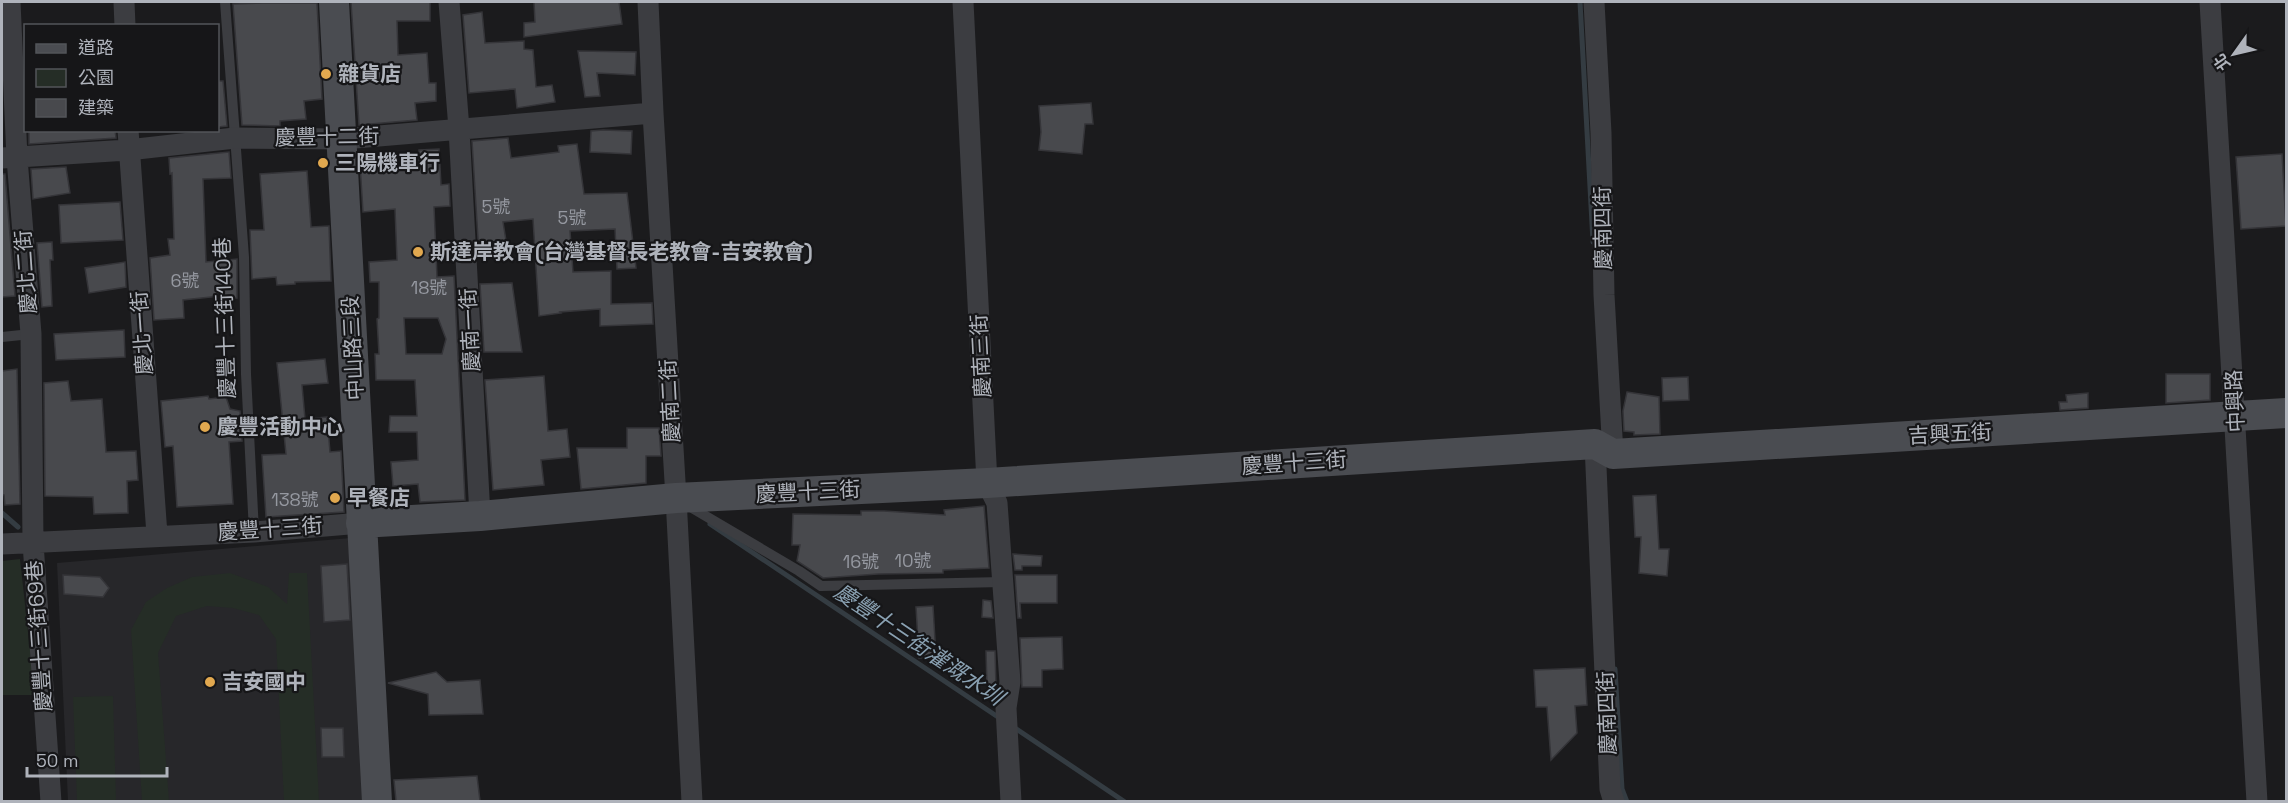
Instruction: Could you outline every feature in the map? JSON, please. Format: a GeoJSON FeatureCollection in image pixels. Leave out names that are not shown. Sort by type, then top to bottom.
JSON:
{"type":"FeatureCollection","features":[{"type":"Feature","properties":{"kind":"street","name":"慶北二街"},"geometry":{"type":"LineString","coordinates":[[10,2],[9,158],[31,334],[33,543]]}},
{"type":"Feature","properties":{"kind":"street"},"geometry":{"type":"LineString","coordinates":[[124,2],[124,24]]}},
{"type":"Feature","properties":{"kind":"street","name":"中山路三段"},"geometry":{"type":"LineString","coordinates":[[334,2],[377,801]]}},
{"type":"Feature","properties":{"kind":"street","name":"慶南一街"},"geometry":{"type":"LineString","coordinates":[[449,2],[459,129],[480,516]]}},
{"type":"Feature","properties":{"kind":"street","name":"慶南二街"},"geometry":{"type":"LineString","coordinates":[[648,2],[692,801]]}},
{"type":"Feature","properties":{"kind":"street","name":"慶南三街"},"geometry":{"type":"LineString","coordinates":[[963,2],[987,483],[997,503],[1010,682],[1006,708],[1011,801]]}},
{"type":"Feature","properties":{"kind":"street","name":"慶南四街"},"geometry":{"type":"LineString","coordinates":[[1594,2],[1601,133],[1610,789],[1614,801]]}},
{"type":"Feature","properties":{"kind":"street","name":"中興路"},"geometry":{"type":"LineString","coordinates":[[2210,2],[2257,801]]}},
{"type":"Feature","properties":{"kind":"street","name":"慶豐十二街"},"geometry":{"type":"LineString","coordinates":[[9,158],[128,140],[343,139],[653,113]]}},
{"type":"Feature","properties":{"kind":"street","name":"慶北一街"},"geometry":{"type":"LineString","coordinates":[[128,140],[157,535]]}},
{"type":"Feature","properties":{"kind":"street","name":"吉興五街"},"geometry":{"type":"LineString","coordinates":[[1604,449],[2286,413]]}},
{"type":"Feature","properties":{"kind":"street","name":"慶豐十三街"},"geometry":{"type":"LineString","coordinates":[[2,544],[254,532],[480,516],[676,498],[1604,449]]}},
{"type":"Feature","properties":{"kind":"street","name":"慶豐十三街69巷"},"geometry":{"type":"LineString","coordinates":[[33,543],[51,801]]}},
{"type":"Feature","properties":{"kind":"lane","name":"慶豐十三街140巷"},"geometry":{"type":"LineString","coordinates":[[225,2],[244,257],[246,374],[254,532]]}},
{"type":"Feature","properties":{"kind":"lane"},"geometry":{"type":"LineString","coordinates":[[2,338],[31,334]]}},
{"type":"Feature","properties":{"kind":"lane"},"geometry":{"type":"LineString","coordinates":[[676,498],[821,586],[1002,582]]}},
{"type":"Feature","properties":{"kind":"shaded area","name":"吉安國中"},"geometry":{"type":"Polygon","coordinates":[[[351,538],[363,801],[68,801],[57,563],[351,538]]]}},
{"type":"Feature","properties":{"kind":"green space"},"geometry":{"type":"Polygon","coordinates":[[[20,559],[35,695],[2,695],[2,561],[20,559]]]}},
{"type":"Feature","properties":{"kind":"green space"},"geometry":{"type":"Polygon","coordinates":[[[230,573],[268,587],[287,604],[289,573],[307,573],[319,801],[284,801],[276,639],[259,615],[233,608],[207,606],[176,616],[158,653],[169,801],[142,801],[131,630],[146,602],[167,588],[192,577],[230,573]]]}},
{"type":"Feature","properties":{"kind":"green space"},"geometry":{"type":"Polygon","coordinates":[[[113,696],[116,801],[77,801],[73,697],[113,696]]]}},
{"type":"Feature","properties":{"kind":"building"},"geometry":{"type":"Polygon","coordinates":[[[351,2],[430,2],[430,21],[397,21],[398,55],[427,53],[429,83],[436,83],[436,101],[415,103],[417,120],[359,125],[351,2]]]}},
{"type":"Feature","properties":{"kind":"building"},"geometry":{"type":"Polygon","coordinates":[[[534,2],[619,2],[622,24],[524,37],[524,23],[535,22],[534,2]]]}},
{"type":"Feature","properties":{"kind":"building"},"geometry":{"type":"Polygon","coordinates":[[[317,3],[322,99],[304,101],[306,119],[280,121],[280,126],[242,125],[233,4],[317,3]]]}},
{"type":"Feature","properties":{"kind":"building"},"geometry":{"type":"Polygon","coordinates":[[[482,12],[485,43],[524,41],[524,49],[533,50],[536,87],[552,85],[555,102],[517,108],[515,89],[469,93],[463,15],[482,12]]]}},
{"type":"Feature","properties":{"kind":"building"},"geometry":{"type":"Polygon","coordinates":[[[578,51],[636,52],[635,75],[597,73],[600,96],[585,97],[578,51]]]}},
{"type":"Feature","properties":{"kind":"building"},"geometry":{"type":"Polygon","coordinates":[[[219,81],[223,81],[227,126],[219,127],[219,81]]]}},
{"type":"Feature","properties":{"kind":"building"},"geometry":{"type":"Polygon","coordinates":[[[1091,103],[1093,124],[1085,124],[1082,154],[1039,150],[1041,132],[1039,106],[1091,103]]]}},
{"type":"Feature","properties":{"kind":"building"},"geometry":{"type":"Polygon","coordinates":[[[591,131],[632,131],[631,154],[590,152],[591,131]]]}},
{"type":"Feature","properties":{"kind":"building"},"geometry":{"type":"Polygon","coordinates":[[[29,132],[115,132],[116,138],[29,144],[29,132]]]}},
{"type":"Feature","properties":{"kind":"building"},"geometry":{"type":"Polygon","coordinates":[[[508,138],[511,158],[559,152],[558,146],[577,144],[584,194],[627,193],[636,268],[617,269],[615,229],[570,231],[573,272],[611,271],[611,304],[652,303],[653,324],[600,326],[600,309],[539,316],[533,219],[503,222],[508,253],[479,255],[472,141],[508,138]]]}},
{"type":"Feature","properties":{"kind":"building"},"geometry":{"type":"Polygon","coordinates":[[[439,149],[441,185],[449,184],[450,206],[434,207],[437,277],[454,276],[465,500],[420,502],[418,484],[393,486],[391,462],[418,460],[417,432],[389,432],[390,416],[417,416],[415,380],[376,380],[375,354],[379,354],[377,319],[379,318],[379,282],[370,282],[369,262],[397,260],[395,209],[363,212],[360,164],[387,162],[387,168],[419,161],[419,150],[439,149]],[[404,318],[406,354],[442,354],[446,339],[438,318],[404,318]]]}},
{"type":"Feature","properties":{"kind":"building"},"geometry":{"type":"Polygon","coordinates":[[[229,152],[231,178],[203,179],[206,262],[237,259],[237,298],[220,299],[220,296],[183,300],[184,318],[154,320],[150,258],[170,255],[168,239],[174,239],[172,173],[170,174],[169,158],[229,152]]]}},
{"type":"Feature","properties":{"kind":"building"},"geometry":{"type":"Polygon","coordinates":[[[2282,154],[2286,226],[2241,229],[2236,157],[2282,154]]]}},
{"type":"Feature","properties":{"kind":"building"},"geometry":{"type":"Polygon","coordinates":[[[66,167],[70,193],[33,199],[31,169],[66,167]]]}},
{"type":"Feature","properties":{"kind":"building"},"geometry":{"type":"Polygon","coordinates":[[[307,171],[311,227],[329,226],[331,281],[277,285],[276,277],[252,279],[250,230],[264,230],[260,174],[307,171]]]}},
{"type":"Feature","properties":{"kind":"building"},"geometry":{"type":"Polygon","coordinates":[[[2,174],[5,174],[15,296],[2,297],[2,174]]]}},
{"type":"Feature","properties":{"kind":"building"},"geometry":{"type":"Polygon","coordinates":[[[120,202],[123,240],[61,243],[59,205],[120,202]]]}},
{"type":"Feature","properties":{"kind":"building"},"geometry":{"type":"Polygon","coordinates":[[[52,242],[53,260],[50,260],[52,306],[42,307],[37,243],[52,242]]]}},
{"type":"Feature","properties":{"kind":"building"},"geometry":{"type":"Polygon","coordinates":[[[125,262],[126,287],[89,293],[85,268],[125,262]]]}},
{"type":"Feature","properties":{"kind":"building"},"geometry":{"type":"Polygon","coordinates":[[[512,283],[522,352],[484,352],[480,284],[512,283]]]}},
{"type":"Feature","properties":{"kind":"building"},"geometry":{"type":"Polygon","coordinates":[[[124,330],[125,357],[56,360],[54,334],[124,330]]]}},
{"type":"Feature","properties":{"kind":"building"},"geometry":{"type":"Polygon","coordinates":[[[325,359],[328,383],[302,385],[305,419],[327,417],[330,452],[341,451],[344,512],[266,517],[262,455],[286,454],[277,363],[325,359]]]}},
{"type":"Feature","properties":{"kind":"building"},"geometry":{"type":"Polygon","coordinates":[[[17,369],[20,504],[5,505],[4,495],[2,495],[2,371],[17,369]]]}},
{"type":"Feature","properties":{"kind":"building"},"geometry":{"type":"Polygon","coordinates":[[[2166,374],[2210,374],[2210,400],[2166,403],[2166,374]]]}},
{"type":"Feature","properties":{"kind":"building"},"geometry":{"type":"Polygon","coordinates":[[[544,376],[548,431],[567,429],[570,457],[541,460],[544,485],[493,490],[485,380],[544,376]]]}},
{"type":"Feature","properties":{"kind":"building"},"geometry":{"type":"Polygon","coordinates":[[[1688,377],[1689,400],[1663,401],[1662,378],[1688,377]]]}},
{"type":"Feature","properties":{"kind":"building"},"geometry":{"type":"Polygon","coordinates":[[[68,381],[71,401],[102,399],[106,452],[136,451],[138,480],[127,481],[128,513],[94,514],[93,497],[45,496],[44,383],[68,381]]]}},
{"type":"Feature","properties":{"kind":"building"},"geometry":{"type":"Polygon","coordinates":[[[1627,392],[1659,397],[1660,434],[1634,435],[1634,432],[1624,431],[1623,411],[1627,392]]]}},
{"type":"Feature","properties":{"kind":"building"},"geometry":{"type":"Polygon","coordinates":[[[2088,393],[2088,408],[2060,410],[2059,402],[2067,402],[2066,395],[2088,393]]]}},
{"type":"Feature","properties":{"kind":"building"},"geometry":{"type":"Polygon","coordinates":[[[208,396],[209,399],[226,397],[230,409],[240,411],[242,441],[229,442],[233,504],[177,507],[173,446],[165,447],[161,401],[208,396]]]}},
{"type":"Feature","properties":{"kind":"building"},"geometry":{"type":"Polygon","coordinates":[[[627,428],[659,428],[661,456],[646,456],[646,483],[581,489],[577,448],[627,448],[627,428]]]}},
{"type":"Feature","properties":{"kind":"building"},"geometry":{"type":"Polygon","coordinates":[[[1656,495],[1659,549],[1669,549],[1667,576],[1639,573],[1641,537],[1635,537],[1633,496],[1656,495]]]}},
{"type":"Feature","properties":{"kind":"building"},"geometry":{"type":"Polygon","coordinates":[[[984,506],[989,568],[943,570],[943,573],[823,578],[797,561],[800,545],[792,545],[793,514],[861,515],[861,511],[884,511],[945,515],[944,510],[984,506]]]}},
{"type":"Feature","properties":{"kind":"building"},"geometry":{"type":"Polygon","coordinates":[[[1013,554],[1042,556],[1041,566],[1022,566],[1022,570],[1015,570],[1013,554]]]}},
{"type":"Feature","properties":{"kind":"building"},"geometry":{"type":"Polygon","coordinates":[[[347,564],[350,620],[324,622],[321,566],[347,564]]]}},
{"type":"Feature","properties":{"kind":"building"},"geometry":{"type":"Polygon","coordinates":[[[63,575],[100,577],[109,588],[103,597],[64,594],[63,575]]]}},
{"type":"Feature","properties":{"kind":"building"},"geometry":{"type":"Polygon","coordinates":[[[1015,575],[1057,575],[1057,603],[1020,603],[1021,618],[1018,618],[1015,575]]]}},
{"type":"Feature","properties":{"kind":"building"},"geometry":{"type":"Polygon","coordinates":[[[983,600],[991,601],[993,618],[982,617],[983,600]]]}},
{"type":"Feature","properties":{"kind":"building"},"geometry":{"type":"Polygon","coordinates":[[[933,606],[936,657],[919,658],[916,607],[933,606]]]}},
{"type":"Feature","properties":{"kind":"building"},"geometry":{"type":"Polygon","coordinates":[[[1062,637],[1063,669],[1042,670],[1042,687],[1022,687],[1020,638],[1062,637]]]}},
{"type":"Feature","properties":{"kind":"building"},"geometry":{"type":"Polygon","coordinates":[[[986,651],[995,651],[996,687],[987,687],[986,651]]]}},
{"type":"Feature","properties":{"kind":"building"},"geometry":{"type":"Polygon","coordinates":[[[1585,668],[1587,705],[1575,706],[1577,733],[1551,760],[1547,707],[1536,707],[1534,670],[1585,668]]]}},
{"type":"Feature","properties":{"kind":"building"},"geometry":{"type":"Polygon","coordinates":[[[436,672],[447,682],[480,680],[483,714],[429,715],[428,694],[388,683],[436,672]]]}},
{"type":"Feature","properties":{"kind":"building"},"geometry":{"type":"Polygon","coordinates":[[[321,728],[343,728],[344,757],[322,757],[321,728]]]}},
{"type":"Feature","properties":{"kind":"building"},"geometry":{"type":"Polygon","coordinates":[[[477,776],[480,801],[396,801],[394,780],[477,776]]]}},
{"type":"Feature","properties":{"kind":"waterway"},"geometry":{"type":"LineString","coordinates":[[1580,2],[1593,242]]}},
{"type":"Feature","properties":{"kind":"waterway","name":"慶豐十三街灌溉水圳"},"geometry":{"type":"LineString","coordinates":[[2,513],[18,527]]}},
{"type":"Feature","properties":{"kind":"waterway","name":"慶豐十三街灌溉水圳"},"geometry":{"type":"LineString","coordinates":[[710,524],[1001,719]]}},
{"type":"Feature","properties":{"kind":"waterway"},"geometry":{"type":"LineString","coordinates":[[1615,669],[1622,789],[1627,802]]}},
{"type":"Feature","properties":{"kind":"waterway","name":"慶豐十三街灌溉水圳"},"geometry":{"type":"LineString","coordinates":[[1012,726],[1125,802]]}},
{"type":"Feature","properties":{"kind":"place","name":"雜貨店"},"geometry":{"type":"Point","coordinates":[326,74]}},
{"type":"Feature","properties":{"kind":"place","name":"三陽機車行"},"geometry":{"type":"Point","coordinates":[323,163]}},
{"type":"Feature","properties":{"kind":"place","name":"斯達岸教會(台灣基督長老教會-吉安教會)"},"geometry":{"type":"Point","coordinates":[418,252]}},
{"type":"Feature","properties":{"kind":"place","name":"慶豐活動中心"},"geometry":{"type":"Point","coordinates":[205,427]}},
{"type":"Feature","properties":{"kind":"place","name":"早餐店"},"geometry":{"type":"Point","coordinates":[335,498]}},
{"type":"Feature","properties":{"kind":"place","name":"吉安國中"},"geometry":{"type":"Point","coordinates":[210,682]}}]}
